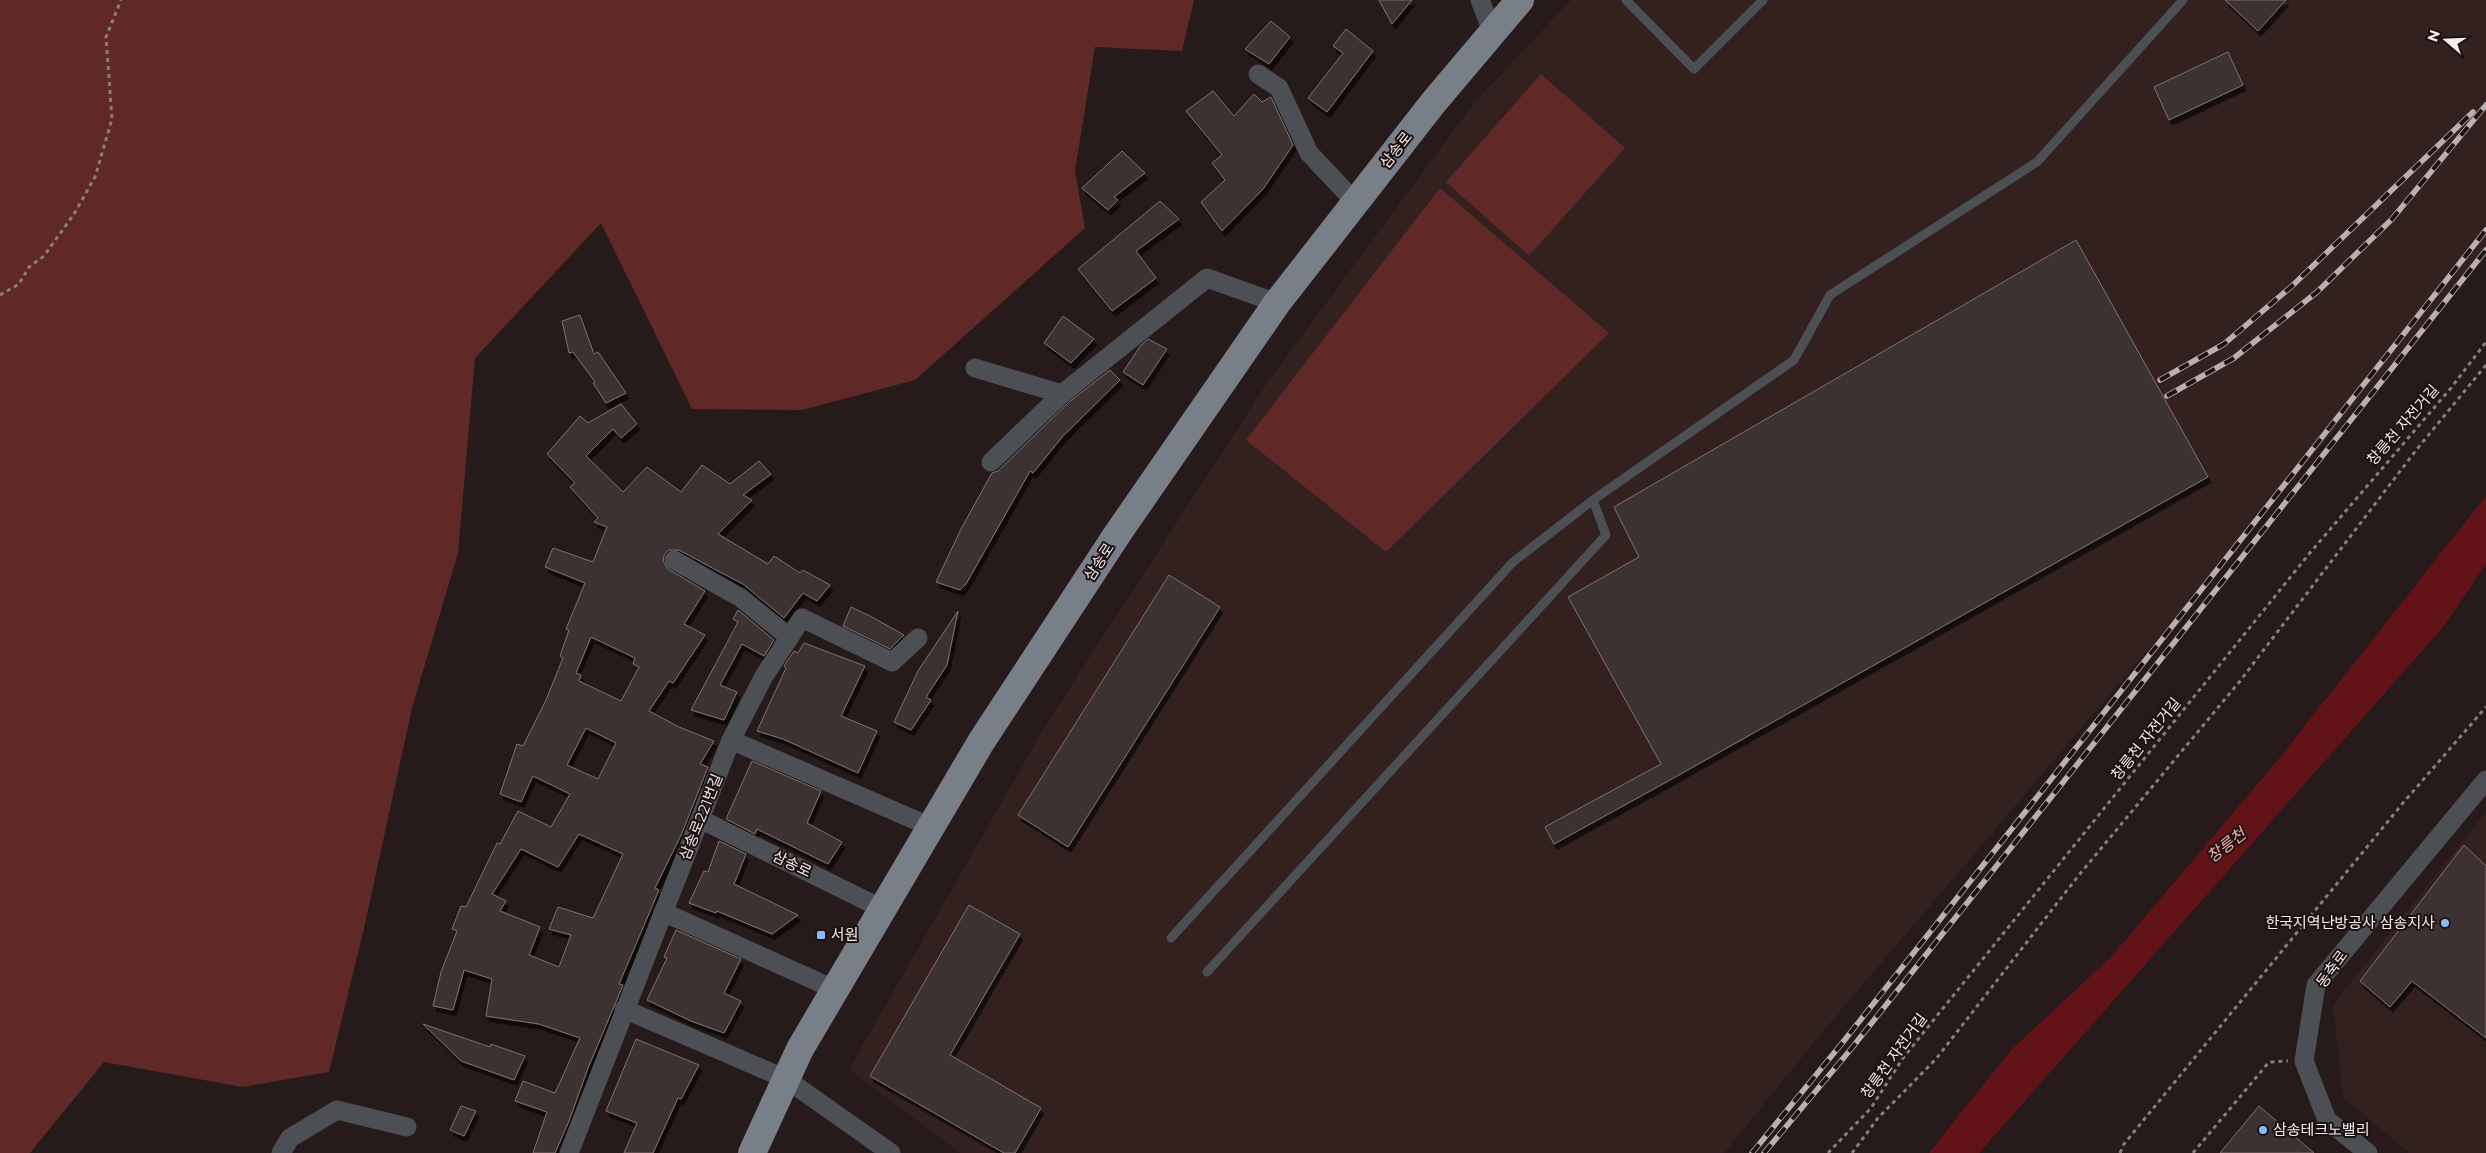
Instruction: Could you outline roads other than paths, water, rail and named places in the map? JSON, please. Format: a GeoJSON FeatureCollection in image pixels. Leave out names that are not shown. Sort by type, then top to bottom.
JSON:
{"type":"FeatureCollection","features":[{"type":"Feature","properties":{"kind":"main road","name":"삼송로"},"geometry":{"type":"LineString","coordinates":[[752,1153],[800,1049],[981,742],[1118,533],[1277,304],[1492,31],[1520,0]]}},
{"type":"Feature","properties":{"kind":"street"},"geometry":{"type":"LineString","coordinates":[[1480,0],[1492,31]]}},
{"type":"Feature","properties":{"kind":"street"},"geometry":{"type":"LineString","coordinates":[[1258,74],[1279,88],[1309,153],[1356,203]]}},
{"type":"Feature","properties":{"kind":"street"},"geometry":{"type":"LineString","coordinates":[[991,462],[1062,394],[1207,278],[1277,304]]}},
{"type":"Feature","properties":{"kind":"street"},"geometry":{"type":"LineString","coordinates":[[975,368],[1062,394]]}},
{"type":"Feature","properties":{"kind":"street"},"geometry":{"type":"LineString","coordinates":[[674,560],[741,598],[790,637]]}},
{"type":"Feature","properties":{"kind":"street","name":"삼송로221번길"},"geometry":{"type":"LineString","coordinates":[[570,1153],[624,1009],[731,740],[764,676],[802,618],[892,662],[918,638]]}},
{"type":"Feature","properties":{"kind":"street"},"geometry":{"type":"LineString","coordinates":[[731,740],[931,827]]}},
{"type":"Feature","properties":{"kind":"street","name":"동축로"},"geometry":{"type":"LineString","coordinates":[[2368,1153],[2327,1120],[2304,1061],[2316,985],[2486,780]]}},
{"type":"Feature","properties":{"kind":"street","name":"삼송로"},"geometry":{"type":"LineString","coordinates":[[700,819],[883,909]]}},
{"type":"Feature","properties":{"kind":"street"},"geometry":{"type":"LineString","coordinates":[[663,912],[836,990]]}},
{"type":"Feature","properties":{"kind":"street"},"geometry":{"type":"LineString","coordinates":[[624,1009],[786,1079],[891,1153]]}},
{"type":"Feature","properties":{"kind":"street"},"geometry":{"type":"LineString","coordinates":[[281,1153],[290,1138],[337,1110],[407,1127]]}},
{"type":"Feature","properties":{"kind":"lane"},"geometry":{"type":"LineString","coordinates":[[1626,0],[1694,69],[1764,0]]}},
{"type":"Feature","properties":{"kind":"lane"},"geometry":{"type":"LineString","coordinates":[[1171,938],[1513,562],[1593,500],[1794,360],[1830,296],[2037,162],[2183,0]]}},
{"type":"Feature","properties":{"kind":"lane"},"geometry":{"type":"LineString","coordinates":[[1207,972],[1606,535],[1593,500]]}},
{"type":"Feature","properties":{"kind":"water","name":"창릉천"},"geometry":{"type":"Polygon","coordinates":[[[2486,496],[2486,564],[2444,626],[1979,1153],[1929,1153],[2011,1050],[2112,956],[2277,761],[2486,496]]]}},
{"type":"Feature","properties":{"kind":"railway"},"geometry":{"type":"LineString","coordinates":[[2167,396],[2234,358],[2317,292],[2392,219],[2486,105]]}},
{"type":"Feature","properties":{"kind":"railway"},"geometry":{"type":"LineString","coordinates":[[2160,380],[2224,344],[2292,286],[2473,112]]}},
{"type":"Feature","properties":{"kind":"railway"},"geometry":{"type":"LineString","coordinates":[[1752,1153],[1843,1042],[2486,230]]}},
{"type":"Feature","properties":{"kind":"railway"},"geometry":{"type":"LineString","coordinates":[[1764,1153],[1851,1049],[2486,250]]}},
{"type":"Feature","properties":{"kind":"place","name":"한국지역난방공사 삼송지사"},"geometry":{"type":"Point","coordinates":[2445,923]}},
{"type":"Feature","properties":{"kind":"place","name":"서원"},"geometry":{"type":"Point","coordinates":[821,935]}},
{"type":"Feature","properties":{"kind":"place","name":"삼송테크노밸리"},"geometry":{"type":"Point","coordinates":[2263,1130]}}]}
